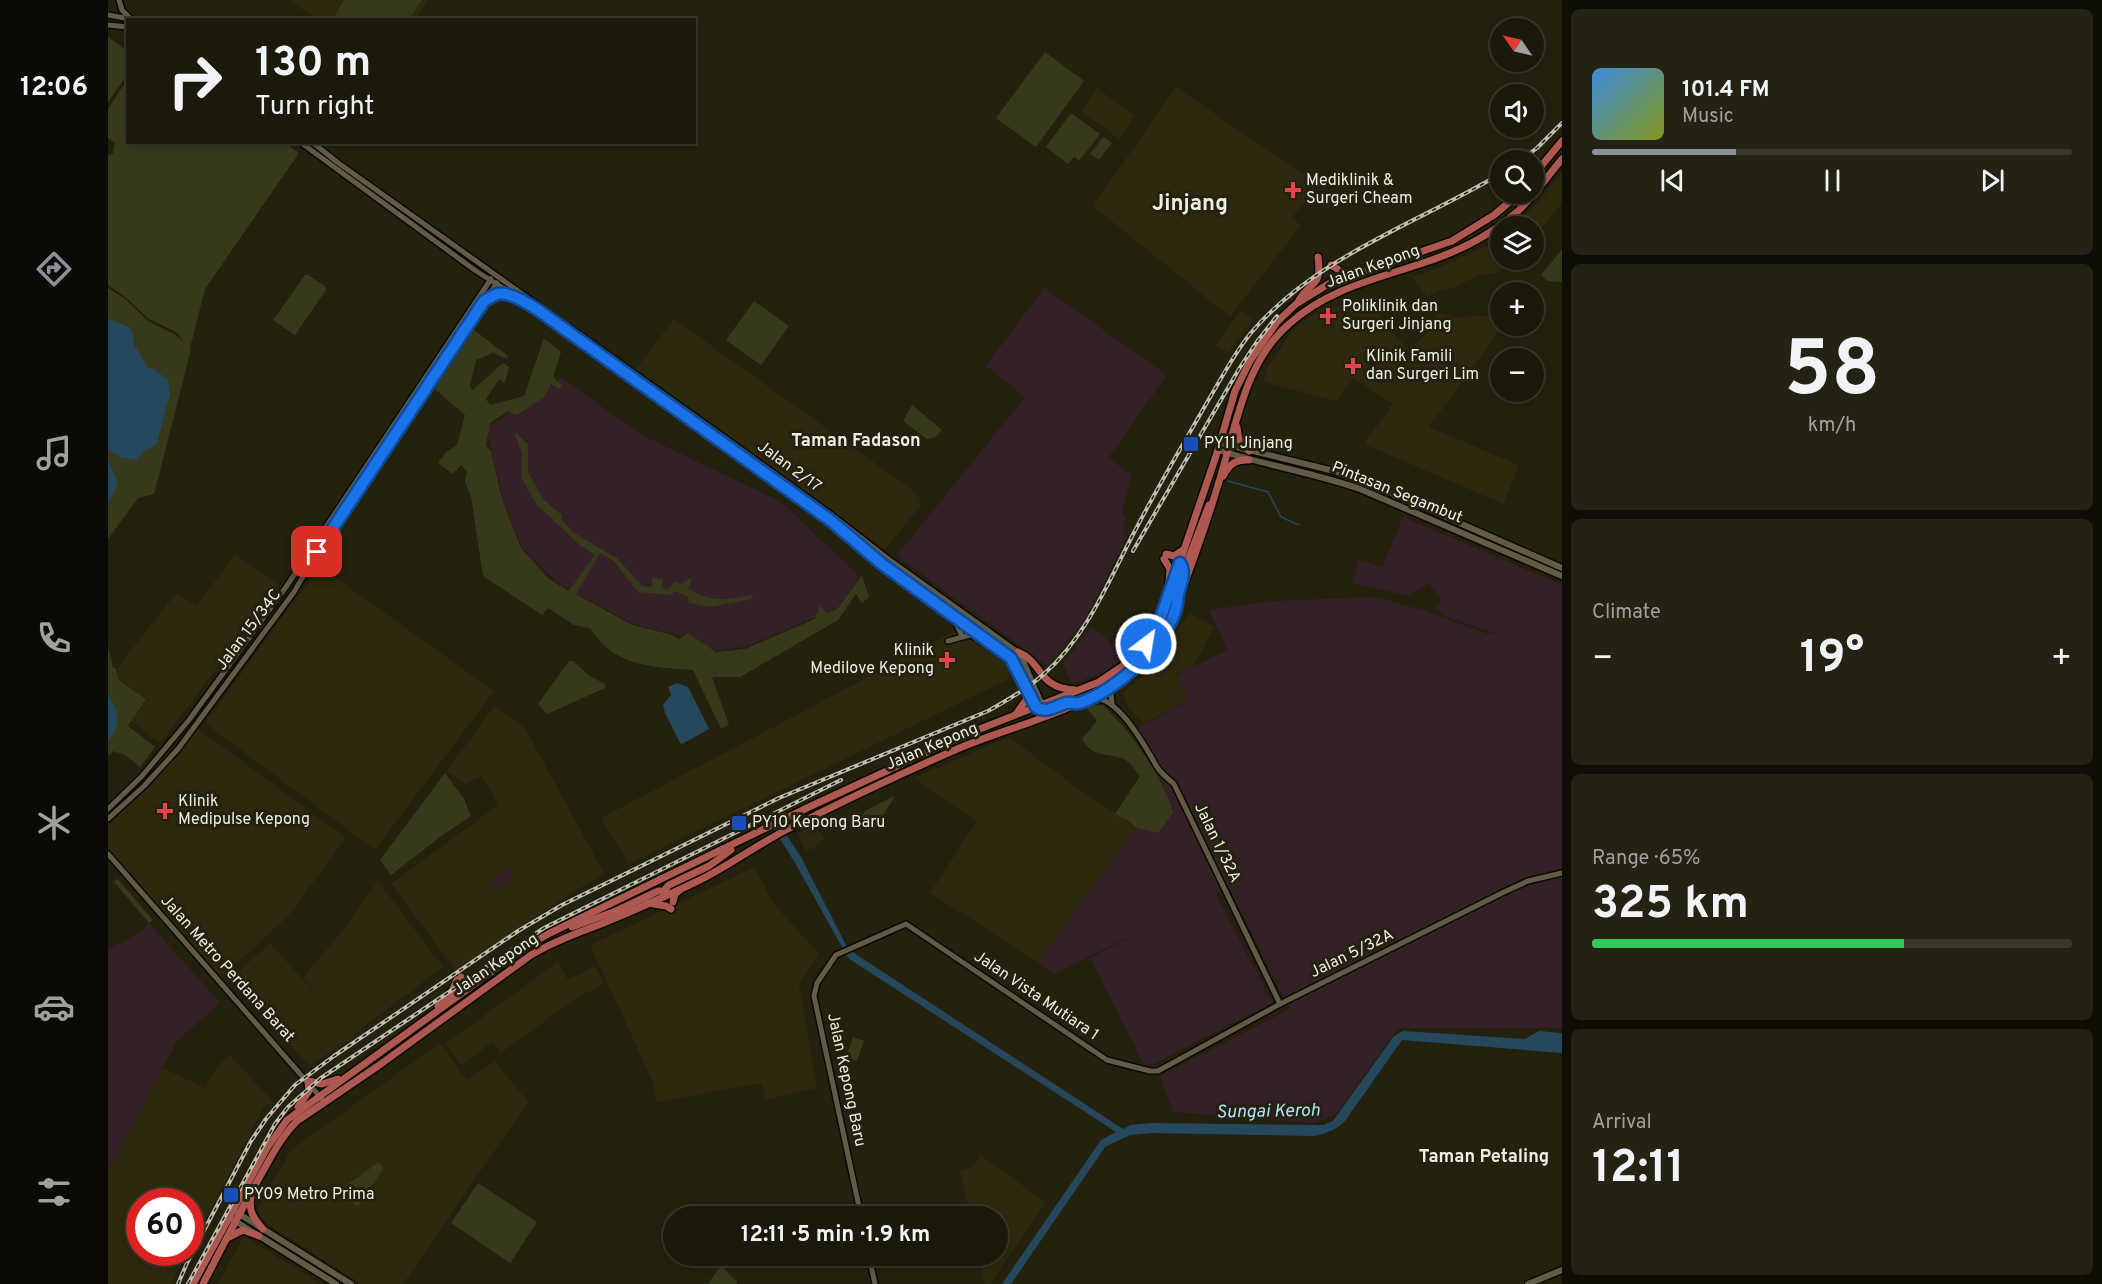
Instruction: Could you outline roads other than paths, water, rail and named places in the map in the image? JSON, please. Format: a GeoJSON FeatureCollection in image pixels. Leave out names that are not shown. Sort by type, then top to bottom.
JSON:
{"type":"FeatureCollection","features":[{"type":"Feature","properties":{"kind":"main road"},"geometry":{"type":"LineString","coordinates":[[1544,163],[1562,141]]}},
{"type":"Feature","properties":{"kind":"main road","name":"Jalan Kepong"},"geometry":{"type":"LineString","coordinates":[[193,1284],[234,1216],[252,1191],[278,1143],[289,1129],[531,955],[546,946],[714,872],[786,830],[886,781],[979,741],[1092,698],[1119,681],[1149,653],[1177,607],[1210,515],[1249,381],[1273,341],[1295,319],[1337,292],[1441,257],[1481,237],[1518,211],[1562,159]]}},
{"type":"Feature","properties":{"kind":"main road","name":"Jalan Kepong"},"geometry":{"type":"LineString","coordinates":[[203,1284],[225,1242],[234,1216],[267,1148],[293,1114],[405,1036],[494,970],[550,933],[957,738],[1104,680],[1130,661],[1154,633],[1167,604],[1219,447],[1234,391],[1250,361],[1277,322],[1296,304],[1324,286],[1452,241],[1494,215],[1507,204]]}},
{"type":"Feature","properties":{"kind":"main road"},"geometry":{"type":"LineString","coordinates":[[1296,304],[1317,281],[1320,269],[1318,257]]}},
{"type":"Feature","properties":{"kind":"main road"},"geometry":{"type":"LineString","coordinates":[[1331,266],[1353,275]]}},
{"type":"Feature","properties":{"kind":"main road"},"geometry":{"type":"LineString","coordinates":[[1237,418],[1238,437],[1249,451]]}},
{"type":"Feature","properties":{"kind":"main road","name":"Pintasan Segambut"},"geometry":{"type":"LineString","coordinates":[[1219,447],[1249,460],[1335,480],[1562,576]]}},
{"type":"Feature","properties":{"kind":"main road","name":"Pintasan Segambut"},"geometry":{"type":"LineString","coordinates":[[1228,450],[1249,451],[1334,471],[1364,481],[1562,568]]}},
{"type":"Feature","properties":{"kind":"main road"},"geometry":{"type":"LineString","coordinates":[[1177,607],[1183,577],[1180,566],[1188,560],[1216,489],[1231,464],[1249,460]]}},
{"type":"Feature","properties":{"kind":"main road"},"geometry":{"type":"LineString","coordinates":[[1491,537],[1491,542],[1516,556]]}},
{"type":"Feature","properties":{"kind":"main road"},"geometry":{"type":"LineString","coordinates":[[1167,604],[1171,573],[1165,556],[1177,555],[1186,546]]}},
{"type":"Feature","properties":{"kind":"main road"},"geometry":{"type":"LineString","coordinates":[[1018,652],[1030,660],[1048,682],[1059,688],[1078,690]]}},
{"type":"Feature","properties":{"kind":"main road"},"geometry":{"type":"LineString","coordinates":[[1016,714],[1026,700],[1027,689]]}},
{"type":"Feature","properties":{"kind":"main road"},"geometry":{"type":"LineString","coordinates":[[979,741],[995,730],[1032,716],[1039,707],[1047,710],[1069,702],[1076,704]]}},
{"type":"Feature","properties":{"kind":"main road"},"geometry":{"type":"LineString","coordinates":[[550,933],[603,916],[658,891],[666,893],[669,885],[709,866],[758,833]]}},
{"type":"Feature","properties":{"kind":"main road"},"geometry":{"type":"LineString","coordinates":[[648,903],[672,906],[675,894],[683,887]]}},
{"type":"Feature","properties":{"kind":"main road"},"geometry":{"type":"LineString","coordinates":[[405,1036],[452,993],[459,978],[471,980],[494,970]]}},
{"type":"Feature","properties":{"kind":"main road"},"geometry":{"type":"LineString","coordinates":[[293,1114],[308,1095],[308,1081],[322,1084],[352,1073]]}},
{"type":"Feature","properties":{"kind":"main road"},"geometry":{"type":"LineString","coordinates":[[252,1191],[250,1206],[261,1232],[336,1284]]}},
{"type":"Feature","properties":{"kind":"main road"},"geometry":{"type":"LineString","coordinates":[[234,1216],[351,1284]]}},
{"type":"Feature","properties":{"kind":"main road"},"geometry":{"type":"LineString","coordinates":[[225,1242],[238,1231],[261,1232]]}},
{"type":"Feature","properties":{"kind":"main road"},"geometry":{"type":"LineString","coordinates":[[1528,1284],[1562,1270]]}},
{"type":"Feature","properties":{"kind":"street"},"geometry":{"type":"LineString","coordinates":[[119,0],[122,10],[132,18]]}},
{"type":"Feature","properties":{"kind":"street"},"geometry":{"type":"LineString","coordinates":[[108,15],[127,18]]}},
{"type":"Feature","properties":{"kind":"street"},"geometry":{"type":"LineString","coordinates":[[108,25],[126,27]]}},
{"type":"Feature","properties":{"kind":"street"},"geometry":{"type":"LineString","coordinates":[[303,144],[476,272],[492,278]]}},
{"type":"Feature","properties":{"kind":"street"},"geometry":{"type":"LineString","coordinates":[[315,144],[492,278]]}},
{"type":"Feature","properties":{"kind":"street"},"geometry":{"type":"LineString","coordinates":[[476,272],[484,283],[482,299],[498,294],[522,300]]}},
{"type":"Feature","properties":{"kind":"street","name":"Jalan 2/17"},"geometry":{"type":"LineString","coordinates":[[492,278],[749,455],[1018,652],[1023,660],[1039,707]]}},
{"type":"Feature","properties":{"kind":"street","name":"Jalan 15/34C"},"geometry":{"type":"LineString","coordinates":[[108,819],[148,782],[196,725],[294,592],[329,532],[482,299],[492,278]]}},
{"type":"Feature","properties":{"kind":"street","name":"Jalan 2/17"},"geometry":{"type":"LineString","coordinates":[[498,282],[830,520],[882,564],[1014,662],[1039,707]]}},
{"type":"Feature","properties":{"kind":"street","name":"Jalan 15/34C"},"geometry":{"type":"LineString","coordinates":[[108,809],[142,776],[189,720],[286,587],[482,299],[498,282]]}},
{"type":"Feature","properties":{"kind":"street"},"geometry":{"type":"LineString","coordinates":[[951,614],[961,634]]}},
{"type":"Feature","properties":{"kind":"street"},"geometry":{"type":"LineString","coordinates":[[948,641],[970,635],[988,642]]}},
{"type":"Feature","properties":{"kind":"street"},"geometry":{"type":"LineString","coordinates":[[1112,706],[1112,692],[1119,681]]}},
{"type":"Feature","properties":{"kind":"street"},"geometry":{"type":"LineString","coordinates":[[1092,698],[1101,698],[1112,706]]}},
{"type":"Feature","properties":{"kind":"street","name":"Jalan 1/32A"},"geometry":{"type":"LineString","coordinates":[[1112,706],[1136,731],[1158,769],[1174,784],[1280,1004]]}},
{"type":"Feature","properties":{"kind":"street","name":"Jalan Metro Perdana Barat"},"geometry":{"type":"LineString","coordinates":[[108,855],[325,1102]]}},
{"type":"Feature","properties":{"kind":"street","name":"Jalan 5/32A"},"geometry":{"type":"LineString","coordinates":[[1158,1071],[1280,1004],[1528,881],[1559,873]]}},
{"type":"Feature","properties":{"kind":"street","name":"Jalan Vista Mutiara 1"},"geometry":{"type":"LineString","coordinates":[[836,955],[906,924],[1107,1060],[1158,1071]]}},
{"type":"Feature","properties":{"kind":"street","name":"Jalan Kepong Baru"},"geometry":{"type":"LineString","coordinates":[[836,955],[817,983],[814,996],[859,1206]]}},
{"type":"Feature","properties":{"kind":"street"},"geometry":{"type":"LineString","coordinates":[[871,1266],[875,1284]]}},
{"type":"Feature","properties":{"kind":"water"},"geometry":{"type":"Polygon","coordinates":[[[108,319],[129,327],[133,333],[134,346],[147,368],[154,369],[168,380],[170,394],[157,443],[136,460],[120,457],[108,450],[108,319]]]}},
{"type":"Feature","properties":{"kind":"water"},"geometry":{"type":"Polygon","coordinates":[[[108,460],[118,483],[108,504],[108,460]]]}},
{"type":"Feature","properties":{"kind":"water"},"geometry":{"type":"Polygon","coordinates":[[[677,683],[688,687],[709,729],[682,744],[663,705],[671,695],[668,687],[677,683]]]}},
{"type":"Feature","properties":{"kind":"water"},"geometry":{"type":"Polygon","coordinates":[[[108,695],[117,712],[117,723],[108,741],[108,695]]]}},
{"type":"Feature","properties":{"kind":"water"},"geometry":{"type":"Polygon","coordinates":[[[776,819],[801,857],[846,945],[857,955],[1123,1129],[1131,1125],[1151,1123],[1323,1125],[1333,1121],[1394,1036],[1403,1031],[1525,1039],[1539,1031],[1562,1033],[1562,1053],[1402,1040],[1345,1121],[1327,1132],[1315,1136],[1151,1133],[1130,1135],[1105,1147],[1011,1284],[1002,1284],[1101,1140],[1116,1132],[851,960],[769,822],[776,819]]]}},
{"type":"Feature","properties":{"kind":"waterway"},"geometry":{"type":"LineString","coordinates":[[1228,481],[1268,492],[1281,517],[1299,525]]}},
{"type":"Feature","properties":{"kind":"railway"},"geometry":{"type":"LineString","coordinates":[[1534,150],[1562,123]]}},
{"type":"Feature","properties":{"kind":"railway"},"geometry":{"type":"LineString","coordinates":[[178,1284],[251,1141],[266,1119],[295,1085],[334,1056],[518,931],[562,905],[779,798],[988,711],[1017,694],[1044,674],[1060,658],[1086,623],[1164,478],[1228,366],[1250,334],[1276,307],[1336,263],[1490,180]]}},
{"type":"Feature","properties":{"kind":"railway"},"geometry":{"type":"LineString","coordinates":[[1133,551],[1239,369],[1277,316]]}},
{"type":"Feature","properties":{"kind":"railway"},"geometry":{"type":"LineString","coordinates":[[188,1284],[275,1124],[288,1107],[321,1078],[544,928],[841,780]]}},
{"type":"Feature","properties":{"kind":"place","name":"Mediklinik & Surgeri Cheam"},"geometry":{"type":"Point","coordinates":[1293,190]}},
{"type":"Feature","properties":{"kind":"place","name":"Poliklinik dan Surgeri Jinjang"},"geometry":{"type":"Point","coordinates":[1328,316]}},
{"type":"Feature","properties":{"kind":"place","name":"Klinik Famili dan Surgeri Lim"},"geometry":{"type":"Point","coordinates":[1353,366]}},
{"type":"Feature","properties":{"kind":"place","name":"PY11 Jinjang"},"geometry":{"type":"Point","coordinates":[1191,444]}},
{"type":"Feature","properties":{"kind":"place","name":"Klinik Medilove Kepong"},"geometry":{"type":"Point","coordinates":[947,660]}},
{"type":"Feature","properties":{"kind":"place","name":"Klinik Medipulse Kepong"},"geometry":{"type":"Point","coordinates":[165,811]}},
{"type":"Feature","properties":{"kind":"place","name":"PY10 Kepong Baru"},"geometry":{"type":"Point","coordinates":[739,823]}},
{"type":"Feature","properties":{"kind":"place","name":"PY09 Metro Prima"},"geometry":{"type":"Point","coordinates":[231,1195]}},
{"type":"Feature","properties":{"kind":"district","name":"Jinjang"},"geometry":{"type":"Point","coordinates":[1190,204]}},
{"type":"Feature","properties":{"kind":"district","name":"Taman Fadason"},"geometry":{"type":"Point","coordinates":[856,441]}},
{"type":"Feature","properties":{"kind":"district","name":"Taman Petaling"},"geometry":{"type":"Point","coordinates":[1484,1157]}},
{"type":"Feature","properties":{"kind":"water label","name":"Sungai Keroh"},"geometry":{"type":"Point","coordinates":[1268,1112]}}]}
